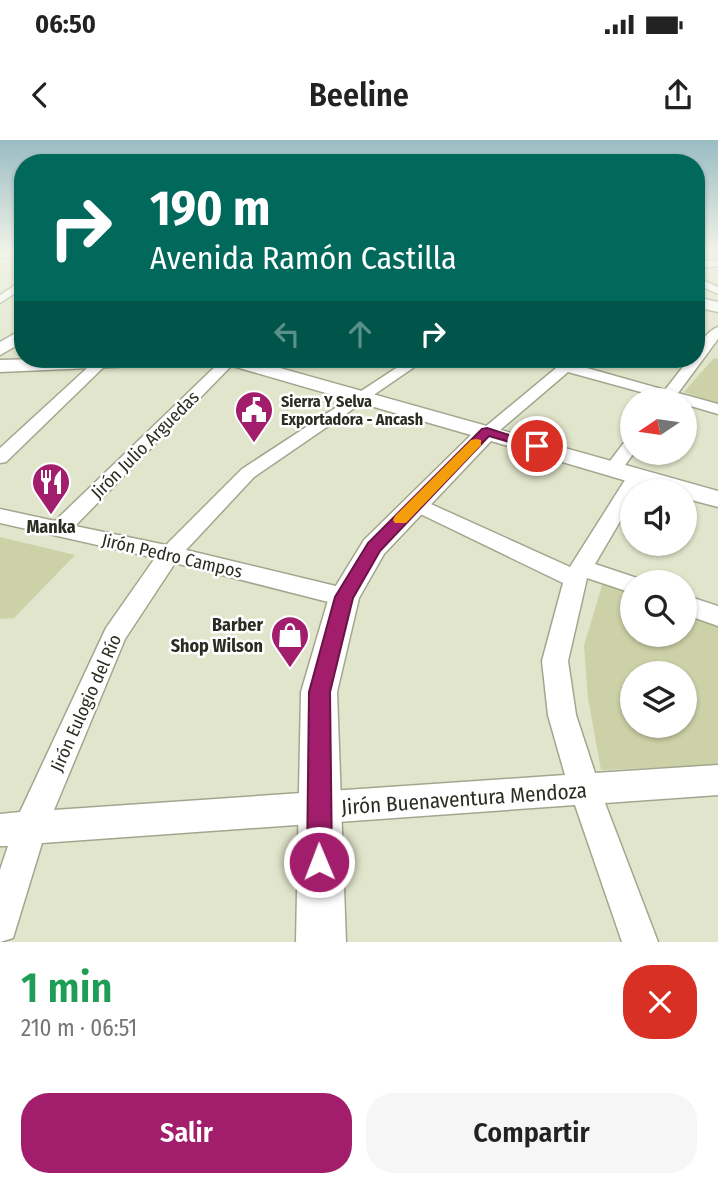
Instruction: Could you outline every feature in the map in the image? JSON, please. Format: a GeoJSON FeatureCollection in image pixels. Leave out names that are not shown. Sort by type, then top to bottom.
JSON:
{"type":"FeatureCollection","features":[{"type":"Feature","properties":{"kind":"street"},"geometry":{"type":"LineString","coordinates":[[705,347],[718,331]]}},
{"type":"Feature","properties":{"kind":"street"},"geometry":{"type":"LineString","coordinates":[[0,458],[96,368]]}},
{"type":"Feature","properties":{"kind":"street","name":"Jirón Julio Arguedas"},"geometry":{"type":"LineString","coordinates":[[59,530],[221,368]]}},
{"type":"Feature","properties":{"kind":"street"},"geometry":{"type":"LineString","coordinates":[[263,368],[718,499]]}},
{"type":"Feature","properties":{"kind":"street","name":"Jirón Eulogio del Río"},"geometry":{"type":"LineString","coordinates":[[0,925],[15,829],[115,635],[170,554],[248,473],[405,368]]}},
{"type":"Feature","properties":{"kind":"street"},"geometry":{"type":"LineString","coordinates":[[321,942],[319,692],[344,597],[374,547],[415,504],[487,432],[565,368]]}},
{"type":"Feature","properties":{"kind":"street"},"geometry":{"type":"LineString","coordinates":[[584,368],[637,388]]}},
{"type":"Feature","properties":{"kind":"street"},"geometry":{"type":"LineString","coordinates":[[674,388],[689,368]]}},
{"type":"Feature","properties":{"kind":"street"},"geometry":{"type":"LineString","coordinates":[[697,405],[718,409]]}},
{"type":"Feature","properties":{"kind":"street"},"geometry":{"type":"LineString","coordinates":[[627,466],[578,573],[555,661],[562,715],[585,791],[640,942]]}},
{"type":"Feature","properties":{"kind":"street"},"geometry":{"type":"LineString","coordinates":[[415,504],[578,573],[620,582]]}},
{"type":"Feature","properties":{"kind":"street","name":"Jirón Pedro Campos"},"geometry":{"type":"LineString","coordinates":[[0,516],[344,597]]}},
{"type":"Feature","properties":{"kind":"street"},"geometry":{"type":"LineString","coordinates":[[697,609],[718,616]]}},
{"type":"Feature","properties":{"kind":"street","name":"Jirón Buenaventura Mendoza"},"geometry":{"type":"LineString","coordinates":[[15,829],[718,780]]}},
{"type":"Feature","properties":{"kind":"green space"},"geometry":{"type":"Polygon","coordinates":[[[714,358],[718,359],[718,404],[697,397],[697,388],[688,388],[714,358]]]}},
{"type":"Feature","properties":{"kind":"green space"},"geometry":{"type":"Polygon","coordinates":[[[0,537],[75,555],[14,618],[0,619],[0,537]]]}},
{"type":"Feature","properties":{"kind":"green space"},"geometry":{"type":"Polygon","coordinates":[[[603,582],[620,588],[620,647],[697,647],[697,615],[718,622],[718,765],[601,770],[588,698],[584,646],[603,582]]]}},
{"type":"Feature","properties":{"kind":"slow traffic"},"geometry":{"type":"LineString","coordinates":[[400,520],[476,443]]}},
{"type":"Feature","properties":{"kind":"place","name":"Sierra Y Selva Exportadora - Ancash"},"geometry":{"type":"Point","coordinates":[254,444]}},
{"type":"Feature","properties":{"kind":"place","name":"Manka"},"geometry":{"type":"Point","coordinates":[51,516]}},
{"type":"Feature","properties":{"kind":"place","name":"Barber Shop Wilson"},"geometry":{"type":"Point","coordinates":[290,669]}},
{"type":"Feature","properties":{"kind":"route"},"geometry":{"type":"LineString","coordinates":[[319,862],[319,692],[344,597],[374,547],[487,432],[537,446]]}}]}
